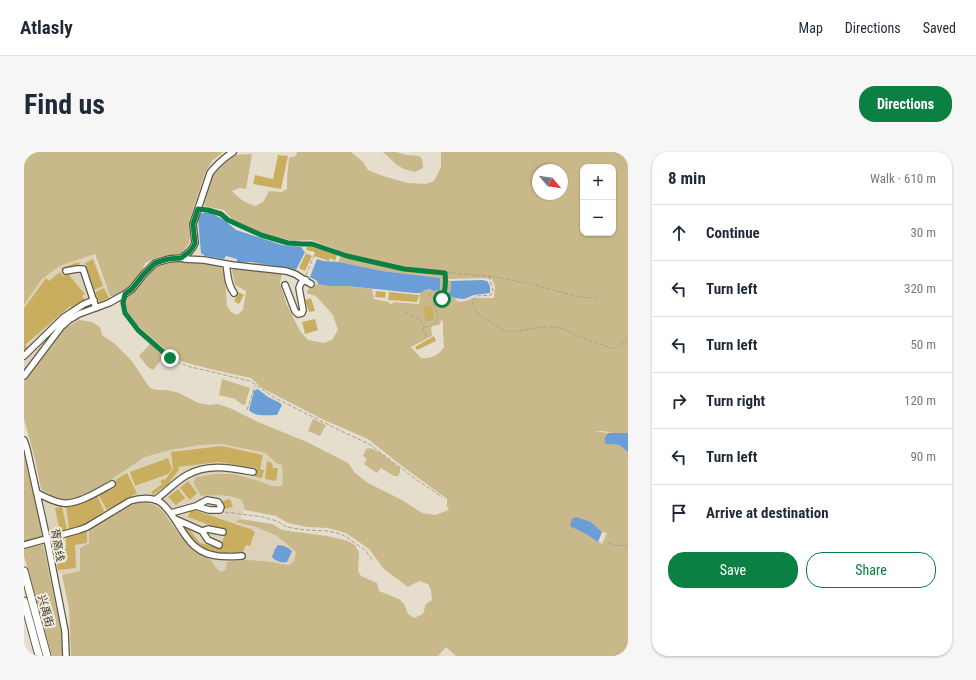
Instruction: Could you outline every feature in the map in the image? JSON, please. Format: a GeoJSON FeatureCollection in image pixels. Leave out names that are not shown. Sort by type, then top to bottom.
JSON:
{"type":"FeatureCollection","features":[{"type":"Feature","properties":{"kind":"main road","name":"兴禹街"},"geometry":{"type":"LineString","coordinates":[[24,571],[47,656]]}},
{"type":"Feature","properties":{"kind":"main road","name":"兴禹街"},"geometry":{"type":"LineString","coordinates":[[24,601],[39,656]]}},
{"type":"Feature","properties":{"kind":"street"},"geometry":{"type":"LineString","coordinates":[[181,258],[189,252],[195,243],[193,224],[210,172],[225,157],[233,152]]}},
{"type":"Feature","properties":{"kind":"street"},"geometry":{"type":"LineString","coordinates":[[24,376],[60,327],[79,314],[109,303],[125,294],[132,289],[155,263],[168,259],[181,258],[204,260],[286,271],[307,281]]}},
{"type":"Feature","properties":{"kind":"street"},"geometry":{"type":"LineString","coordinates":[[226,264],[228,282],[234,293]]}},
{"type":"Feature","properties":{"kind":"street"},"geometry":{"type":"LineString","coordinates":[[66,271],[77,269],[83,270],[96,308]]}},
{"type":"Feature","properties":{"kind":"street"},"geometry":{"type":"LineString","coordinates":[[285,285],[295,311],[298,314],[302,313],[303,310],[299,288],[301,283],[307,281]]}},
{"type":"Feature","properties":{"kind":"street"},"geometry":{"type":"LineString","coordinates":[[24,356],[64,317],[84,304],[94,300]]}},
{"type":"Feature","properties":{"kind":"street","name":"胥高线"},"geometry":{"type":"LineString","coordinates":[[24,440],[37,493],[65,631],[66,656]]}},
{"type":"Feature","properties":{"kind":"street"},"geometry":{"type":"LineString","coordinates":[[156,500],[186,475],[195,471],[211,467],[222,467],[253,472]]}},
{"type":"Feature","properties":{"kind":"street"},"geometry":{"type":"LineString","coordinates":[[37,493],[55,501],[74,503],[112,484]]}},
{"type":"Feature","properties":{"kind":"street"},"geometry":{"type":"LineString","coordinates":[[24,545],[47,540],[87,526],[130,501],[137,499],[156,500],[161,502],[175,519],[190,542],[198,549],[222,557],[242,556]]}},
{"type":"Feature","properties":{"kind":"street"},"geometry":{"type":"LineString","coordinates":[[171,514],[196,506],[207,500],[218,502],[221,507],[220,510],[209,510],[196,506]]}},
{"type":"Feature","properties":{"kind":"street"},"geometry":{"type":"LineString","coordinates":[[175,519],[202,530],[208,529],[223,532]]}},
{"type":"Feature","properties":{"kind":"street"},"geometry":{"type":"LineString","coordinates":[[202,530],[208,540],[219,545]]}},
{"type":"Feature","properties":{"kind":"path"},"geometry":{"type":"LineString","coordinates":[[198,209],[221,214],[228,220],[261,235],[288,243],[312,244],[347,256],[404,269],[489,276],[528,283],[580,297],[597,298]]}},
{"type":"Feature","properties":{"kind":"path"},"geometry":{"type":"LineString","coordinates":[[307,281],[318,246]]}},
{"type":"Feature","properties":{"kind":"path"},"geometry":{"type":"LineString","coordinates":[[423,326],[432,326],[437,319],[438,314],[433,304],[437,300],[442,299],[445,292],[445,273]]}},
{"type":"Feature","properties":{"kind":"path"},"geometry":{"type":"LineString","coordinates":[[489,276],[493,291],[491,295],[476,296],[472,301],[477,313],[503,330],[510,332],[543,327],[555,327],[564,329],[578,336],[611,348],[618,347],[628,337]]}},
{"type":"Feature","properties":{"kind":"path"},"geometry":{"type":"LineString","coordinates":[[428,293],[436,301]]}},
{"type":"Feature","properties":{"kind":"path"},"geometry":{"type":"LineString","coordinates":[[125,294],[123,303],[125,313],[138,330],[170,358],[187,366],[250,381],[275,398],[372,446],[442,497]]}},
{"type":"Feature","properties":{"kind":"path"},"geometry":{"type":"LineString","coordinates":[[405,312],[420,320],[427,338]]}},
{"type":"Feature","properties":{"kind":"path"},"geometry":{"type":"LineString","coordinates":[[247,410],[255,385]]}},
{"type":"Feature","properties":{"kind":"path"},"geometry":{"type":"LineString","coordinates":[[220,510],[225,512],[263,516],[277,521],[286,527],[328,531],[341,534],[366,551],[373,561]]}},
{"type":"Feature","properties":{"kind":"path"},"geometry":{"type":"LineString","coordinates":[[608,543],[621,546],[628,545]]}},
{"type":"Feature","properties":{"kind":"shaded area"},"geometry":{"type":"Polygon","coordinates":[[[24,152],[223,152],[212,161],[205,173],[189,222],[189,243],[185,249],[179,254],[156,258],[145,263],[143,269],[154,265],[183,261],[208,263],[220,266],[225,273],[227,306],[231,312],[237,315],[243,310],[246,291],[235,285],[232,271],[237,263],[269,264],[300,272],[300,278],[282,274],[280,283],[286,303],[300,331],[308,340],[324,343],[332,340],[338,330],[333,315],[316,296],[306,293],[310,287],[318,284],[372,289],[374,299],[388,302],[392,305],[393,302],[419,304],[420,293],[426,290],[433,291],[440,278],[382,271],[339,262],[340,251],[311,240],[293,241],[255,231],[232,219],[224,210],[204,206],[212,173],[229,157],[234,155],[252,155],[246,189],[240,188],[232,191],[249,204],[255,206],[263,202],[269,191],[281,192],[287,189],[289,158],[296,156],[297,152],[351,152],[363,162],[368,170],[408,183],[426,184],[434,181],[441,167],[441,152],[628,152],[628,433],[617,434],[594,431],[608,433],[605,436],[606,444],[619,445],[628,452],[628,656],[456,656],[446,647],[438,656],[71,656],[69,609],[62,575],[80,571],[80,548],[89,543],[89,529],[127,507],[137,503],[147,503],[161,509],[191,547],[212,561],[216,568],[221,572],[226,569],[227,562],[258,560],[289,565],[294,561],[296,552],[277,536],[256,527],[235,522],[240,519],[272,524],[282,530],[327,536],[348,541],[355,545],[359,552],[358,571],[361,576],[377,583],[379,591],[399,599],[404,604],[408,614],[414,618],[423,614],[426,604],[432,600],[431,590],[428,584],[419,581],[408,587],[384,569],[369,549],[346,533],[328,528],[307,527],[288,523],[276,516],[245,510],[242,500],[232,497],[217,495],[201,496],[193,482],[197,477],[214,474],[233,474],[272,486],[282,486],[282,465],[276,463],[266,453],[222,444],[200,445],[170,450],[145,457],[100,487],[73,499],[60,499],[41,489],[35,459],[24,419],[24,382],[53,342],[57,333],[79,320],[92,322],[100,327],[102,335],[115,344],[131,360],[150,388],[179,393],[198,403],[209,405],[218,404],[307,442],[348,463],[355,473],[368,483],[402,500],[422,513],[435,515],[449,510],[447,506],[447,499],[368,439],[322,419],[262,388],[251,378],[180,361],[136,324],[115,296],[110,296],[95,254],[60,266],[42,279],[24,305],[24,152]],[[445,279],[451,281],[449,295],[458,302],[473,298],[494,298],[495,286],[492,279],[445,279]],[[442,319],[439,325],[431,326],[432,336],[411,347],[421,358],[434,356],[444,347],[442,319]],[[591,522],[586,534],[602,544],[607,533],[602,532],[591,522]]]}},
{"type":"Feature","properties":{"kind":"shaded area"},"geometry":{"type":"Polygon","coordinates":[[[383,152],[396,152],[406,155],[419,156],[422,159],[423,168],[415,172],[404,169],[397,165],[383,152]]]}},
{"type":"Feature","properties":{"kind":"shaded area"},"geometry":{"type":"Polygon","coordinates":[[[93,255],[111,299],[77,312],[63,322],[24,372],[24,305],[42,279],[60,266],[93,255]]]}},
{"type":"Feature","properties":{"kind":"shaded area"},"geometry":{"type":"Polygon","coordinates":[[[150,344],[164,356],[153,370],[148,367],[139,356],[150,344]]]}},
{"type":"Feature","properties":{"kind":"shaded area"},"geometry":{"type":"Polygon","coordinates":[[[222,379],[250,388],[245,405],[235,399],[219,395],[222,379]]]}},
{"type":"Feature","properties":{"kind":"shaded area"},"geometry":{"type":"Polygon","coordinates":[[[313,419],[326,425],[320,436],[308,431],[313,419]]]}},
{"type":"Feature","properties":{"kind":"shaded area"},"geometry":{"type":"Polygon","coordinates":[[[222,444],[266,453],[276,463],[282,464],[282,486],[272,486],[233,474],[214,474],[197,477],[201,496],[217,495],[235,497],[242,500],[245,510],[240,519],[235,522],[256,527],[277,536],[296,552],[294,561],[289,565],[235,560],[221,572],[216,568],[212,561],[191,547],[161,509],[127,507],[89,529],[89,544],[80,548],[80,571],[62,575],[58,572],[41,489],[60,499],[74,499],[100,487],[145,457],[170,450],[200,445],[222,444]]]}},
{"type":"Feature","properties":{"kind":"shaded area"},"geometry":{"type":"Polygon","coordinates":[[[370,448],[382,454],[400,468],[398,476],[394,476],[381,468],[377,473],[364,464],[367,459],[363,456],[366,449],[370,448]]]}},
{"type":"Feature","properties":{"kind":"shaded area"},"geometry":{"type":"Polygon","coordinates":[[[24,454],[42,536],[24,542],[24,454]]]}},
{"type":"Feature","properties":{"kind":"shaded area"},"geometry":{"type":"Polygon","coordinates":[[[43,544],[61,630],[63,656],[52,656],[24,556],[24,548],[43,544]]]}},
{"type":"Feature","properties":{"kind":"water"},"geometry":{"type":"Polygon","coordinates":[[[206,212],[224,220],[236,230],[282,245],[301,247],[305,252],[296,270],[251,262],[237,263],[237,259],[226,256],[224,259],[205,256],[201,253],[198,218],[200,214],[206,212]]]}},
{"type":"Feature","properties":{"kind":"water"},"geometry":{"type":"Polygon","coordinates":[[[317,259],[382,271],[440,278],[440,290],[433,291],[430,289],[420,293],[414,293],[318,284],[317,281],[310,277],[317,259]]]}},
{"type":"Feature","properties":{"kind":"water"},"geometry":{"type":"Polygon","coordinates":[[[451,281],[487,281],[490,286],[490,293],[474,295],[464,299],[454,298],[449,295],[451,281]]]}},
{"type":"Feature","properties":{"kind":"water"},"geometry":{"type":"Polygon","coordinates":[[[257,389],[282,405],[277,415],[258,415],[249,410],[254,391],[257,389]]]}},
{"type":"Feature","properties":{"kind":"water"},"geometry":{"type":"Polygon","coordinates":[[[608,433],[628,433],[628,452],[619,445],[606,444],[605,438],[608,433]]]}},
{"type":"Feature","properties":{"kind":"water"},"geometry":{"type":"Polygon","coordinates":[[[576,517],[591,522],[602,532],[598,542],[570,526],[572,519],[576,517]]]}},
{"type":"Feature","properties":{"kind":"water"},"geometry":{"type":"Polygon","coordinates":[[[278,545],[285,546],[292,551],[287,562],[275,560],[272,557],[278,545]]]}},
{"type":"Feature","properties":{"kind":"building"},"geometry":{"type":"Polygon","coordinates":[[[278,155],[288,156],[281,189],[253,184],[255,175],[273,179],[278,155]]]}},
{"type":"Feature","properties":{"kind":"building"},"geometry":{"type":"Polygon","coordinates":[[[308,244],[337,255],[335,261],[330,258],[329,261],[314,256],[315,252],[306,250],[308,244]]]}},
{"type":"Feature","properties":{"kind":"building"},"geometry":{"type":"Polygon","coordinates":[[[306,253],[312,256],[305,271],[299,268],[306,253]]]}},
{"type":"Feature","properties":{"kind":"building"},"geometry":{"type":"Polygon","coordinates":[[[93,259],[103,286],[94,290],[85,263],[93,259]]]}},
{"type":"Feature","properties":{"kind":"building"},"geometry":{"type":"Polygon","coordinates":[[[79,262],[80,266],[62,271],[61,268],[79,262]]]}},
{"type":"Feature","properties":{"kind":"building"},"geometry":{"type":"Polygon","coordinates":[[[60,272],[63,276],[68,274],[85,294],[82,296],[85,300],[73,309],[70,306],[25,345],[29,348],[24,353],[24,308],[46,278],[49,281],[60,272]]]}},
{"type":"Feature","properties":{"kind":"building"},"geometry":{"type":"Polygon","coordinates":[[[104,288],[109,298],[99,302],[95,292],[104,288]]]}},
{"type":"Feature","properties":{"kind":"building"},"geometry":{"type":"Polygon","coordinates":[[[376,291],[386,292],[385,298],[375,297],[376,291]]]}},
{"type":"Feature","properties":{"kind":"building"},"geometry":{"type":"Polygon","coordinates":[[[239,292],[244,295],[239,304],[234,301],[239,292]]]}},
{"type":"Feature","properties":{"kind":"building"},"geometry":{"type":"Polygon","coordinates":[[[389,292],[419,295],[417,302],[388,300],[389,292]]]}},
{"type":"Feature","properties":{"kind":"building"},"geometry":{"type":"Polygon","coordinates":[[[311,298],[315,311],[309,312],[305,300],[311,298]]]}},
{"type":"Feature","properties":{"kind":"building"},"geometry":{"type":"Polygon","coordinates":[[[432,306],[434,320],[426,321],[423,307],[432,306]]]}},
{"type":"Feature","properties":{"kind":"building"},"geometry":{"type":"Polygon","coordinates":[[[315,319],[318,330],[305,334],[302,322],[315,319]]]}},
{"type":"Feature","properties":{"kind":"building"},"geometry":{"type":"Polygon","coordinates":[[[434,336],[436,341],[417,350],[415,347],[434,336]]]}},
{"type":"Feature","properties":{"kind":"building"},"geometry":{"type":"Polygon","coordinates":[[[222,446],[263,455],[260,469],[264,470],[262,478],[255,477],[257,468],[218,462],[178,467],[179,470],[167,485],[153,495],[151,492],[162,484],[160,481],[165,480],[173,469],[171,452],[222,446]]]}},
{"type":"Feature","properties":{"kind":"building"},"geometry":{"type":"Polygon","coordinates":[[[168,458],[172,469],[168,474],[135,486],[130,472],[168,458]]]}},
{"type":"Feature","properties":{"kind":"building"},"geometry":{"type":"Polygon","coordinates":[[[267,461],[272,463],[273,468],[278,468],[276,481],[265,479],[267,461]]]}},
{"type":"Feature","properties":{"kind":"building"},"geometry":{"type":"Polygon","coordinates":[[[127,473],[137,493],[107,510],[98,494],[116,485],[115,482],[117,479],[127,473]]]}},
{"type":"Feature","properties":{"kind":"building"},"geometry":{"type":"Polygon","coordinates":[[[188,481],[197,493],[190,500],[180,488],[188,481]]]}},
{"type":"Feature","properties":{"kind":"building"},"geometry":{"type":"Polygon","coordinates":[[[178,489],[185,498],[176,505],[168,497],[178,489]]]}},
{"type":"Feature","properties":{"kind":"building"},"geometry":{"type":"Polygon","coordinates":[[[97,495],[104,511],[92,521],[69,529],[66,506],[83,502],[97,495]]]}},
{"type":"Feature","properties":{"kind":"building"},"geometry":{"type":"Polygon","coordinates":[[[230,499],[233,507],[225,509],[222,501],[230,499]]]}},
{"type":"Feature","properties":{"kind":"building"},"geometry":{"type":"Polygon","coordinates":[[[62,507],[67,529],[60,531],[55,508],[62,507]]]}},
{"type":"Feature","properties":{"kind":"building"},"geometry":{"type":"Polygon","coordinates":[[[191,509],[252,529],[255,532],[250,546],[246,545],[242,554],[236,554],[229,551],[228,554],[222,555],[199,546],[185,530],[188,528],[200,543],[220,548],[226,531],[188,517],[191,509]]]}},
{"type":"Feature","properties":{"kind":"building"},"geometry":{"type":"Polygon","coordinates":[[[87,530],[87,543],[75,545],[76,568],[58,570],[57,564],[66,562],[66,556],[60,556],[60,549],[66,549],[66,536],[87,530]]]}},
{"type":"Feature","properties":{"kind":"building"},"geometry":{"type":"Polygon","coordinates":[[[56,540],[58,561],[54,561],[51,541],[56,540]]]}},
{"type":"Feature","properties":{"kind":"route"},"geometry":{"type":"LineString","coordinates":[[170,358],[138,330],[125,313],[123,303],[125,294],[132,289],[155,263],[168,259],[181,258],[193,247],[195,243],[193,224],[198,209],[221,214],[228,220],[261,235],[288,243],[312,244],[347,256],[404,269],[445,273],[446,284],[442,299]]}}]}
